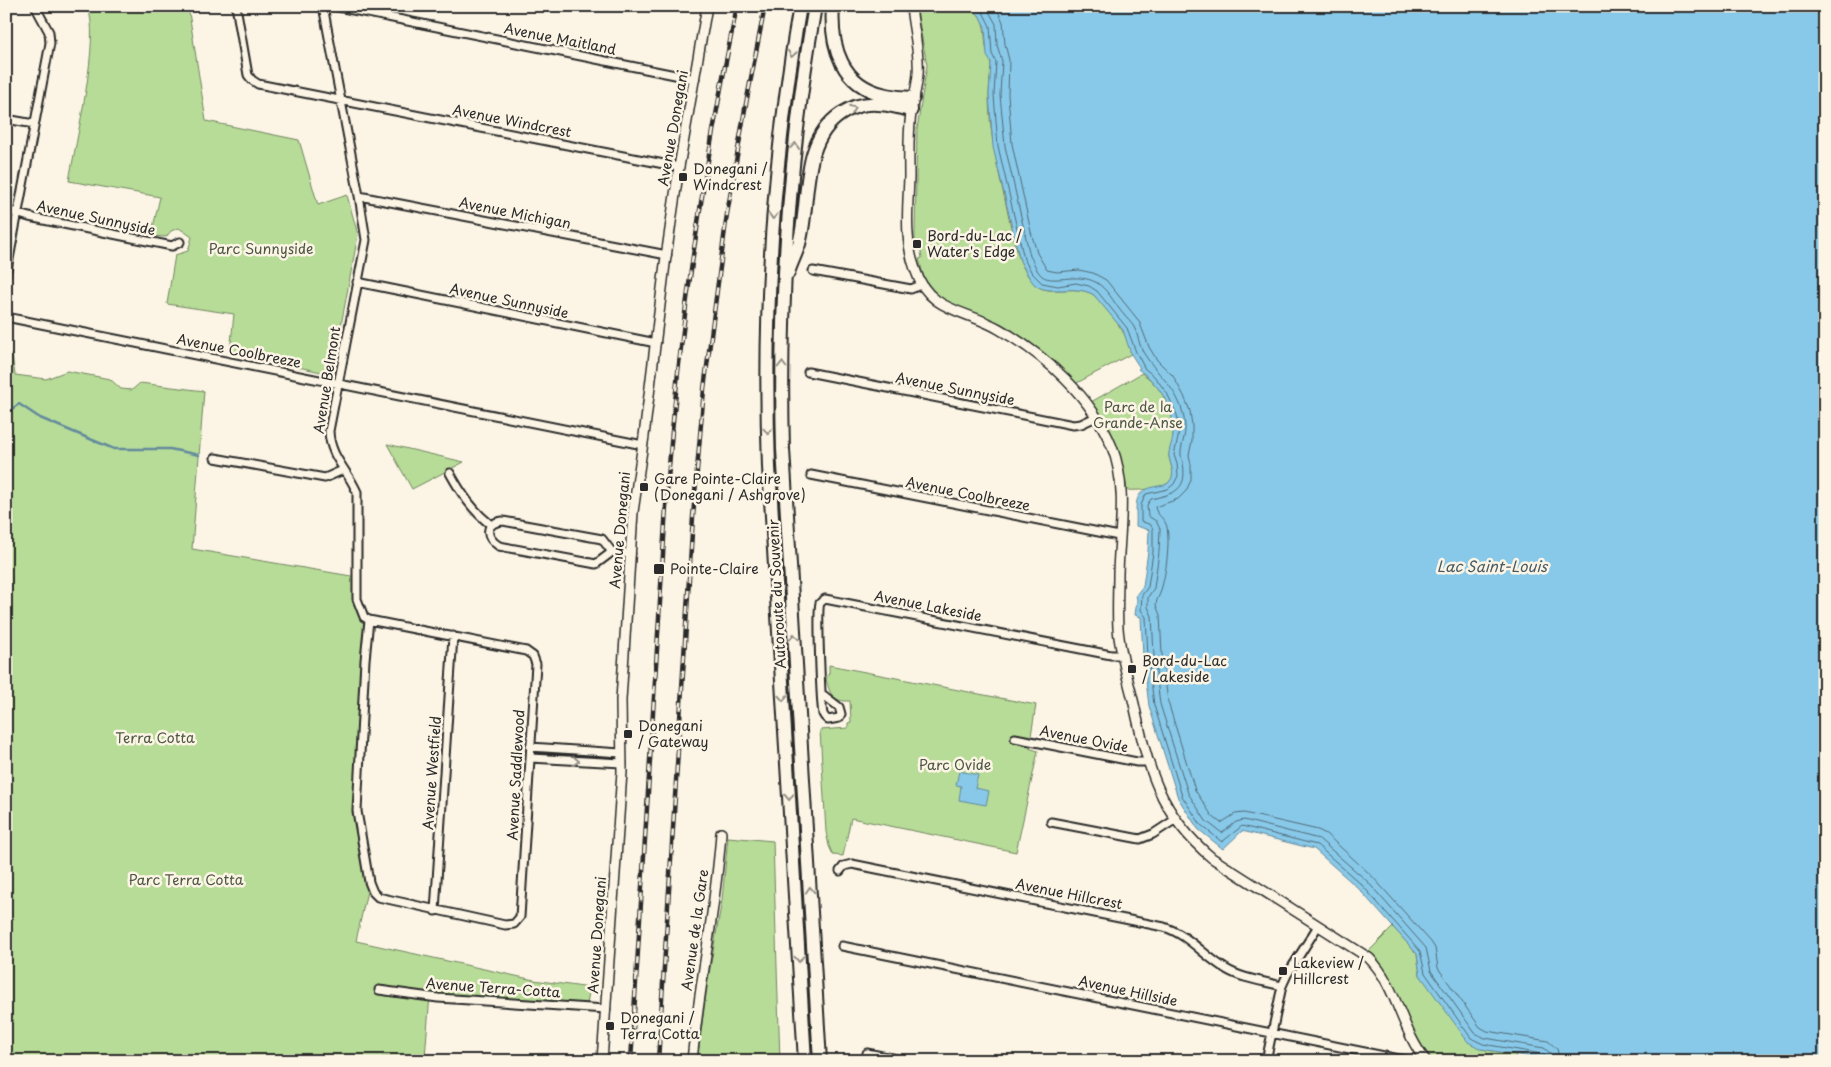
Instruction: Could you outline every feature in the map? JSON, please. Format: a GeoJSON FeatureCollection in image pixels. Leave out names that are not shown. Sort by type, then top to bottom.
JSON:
{"type":"FeatureCollection","features":[{"type":"Feature","properties":{"kind":"highway","name":"Autoroute du Souvenir"},"geometry":{"type":"LineString","coordinates":[[800,6],[788,83],[776,183],[769,284],[767,382],[770,476],[805,1061]]}},
{"type":"Feature","properties":{"kind":"highway","name":"Autoroute du Souvenir"},"geometry":{"type":"LineString","coordinates":[[815,6],[793,158],[784,282],[782,350],[784,449],[820,1061]]}},
{"type":"Feature","properties":{"kind":"highway"},"geometry":{"type":"LineString","coordinates":[[833,6],[833,41],[841,62],[851,75],[864,86],[878,93],[912,104]]}},
{"type":"Feature","properties":{"kind":"highway"},"geometry":{"type":"LineString","coordinates":[[784,282],[799,244],[813,155],[818,140],[827,127],[844,112],[864,105],[912,104]]}},
{"type":"Feature","properties":{"kind":"street"},"geometry":{"type":"LineString","coordinates":[[6,275],[50,43],[49,32],[35,6]]}},
{"type":"Feature","properties":{"kind":"street","name":"Avenue Windcrest"},"geometry":{"type":"LineString","coordinates":[[236,6],[248,75],[258,84],[680,166]]}},
{"type":"Feature","properties":{"kind":"street","name":"Avenue Belmont"},"geometry":{"type":"LineString","coordinates":[[323,6],[366,240],[329,431],[330,444],[357,492],[357,599],[364,617],[369,620]]}},
{"type":"Feature","properties":{"kind":"street","name":"Avenue Maitland"},"geometry":{"type":"LineString","coordinates":[[332,6],[695,79]]}},
{"type":"Feature","properties":{"kind":"street","name":"Avenue Donegani"},"geometry":{"type":"LineString","coordinates":[[602,1061],[622,764],[621,693],[636,491],[666,256],[707,6]]}},
{"type":"Feature","properties":{"kind":"street"},"geometry":{"type":"LineString","coordinates":[[911,6],[918,66],[912,104],[908,238],[911,257],[921,284],[927,292],[942,305],[953,311],[996,327],[1037,355],[1064,379],[1096,417],[1108,439],[1117,461],[1122,503],[1119,536],[1118,618],[1122,654],[1148,762],[1159,793],[1176,820],[1196,844],[1219,864],[1365,955],[1378,966],[1422,1060]]}},
{"type":"Feature","properties":{"kind":"street"},"geometry":{"type":"LineString","coordinates":[[6,119],[34,124]]}},
{"type":"Feature","properties":{"kind":"street","name":"Avenue Michigan"},"geometry":{"type":"LineString","coordinates":[[359,196],[666,256]]}},
{"type":"Feature","properties":{"kind":"street","name":"Avenue Sunnyside"},"geometry":{"type":"LineString","coordinates":[[6,210],[29,217],[172,246],[180,242]]}},
{"type":"Feature","properties":{"kind":"street"},"geometry":{"type":"LineString","coordinates":[[813,271],[911,289],[921,284]]}},
{"type":"Feature","properties":{"kind":"street","name":"Avenue Sunnyside"},"geometry":{"type":"LineString","coordinates":[[357,282],[656,343]]}},
{"type":"Feature","properties":{"kind":"street","name":"Avenue Coolbreeze"},"geometry":{"type":"LineString","coordinates":[[6,317],[643,445]]}},
{"type":"Feature","properties":{"kind":"street","name":"Avenue Sunnyside"},"geometry":{"type":"LineString","coordinates":[[808,372],[1073,425],[1082,424],[1096,417]]}},
{"type":"Feature","properties":{"kind":"street"},"geometry":{"type":"LineString","coordinates":[[215,458],[325,478],[343,470]]}},
{"type":"Feature","properties":{"kind":"street"},"geometry":{"type":"LineString","coordinates":[[450,473],[466,501],[475,512],[491,525]]}},
{"type":"Feature","properties":{"kind":"street","name":"Avenue Coolbreeze"},"geometry":{"type":"LineString","coordinates":[[811,476],[1119,536]]}},
{"type":"Feature","properties":{"kind":"street"},"geometry":{"type":"LineString","coordinates":[[612,552],[602,539],[503,521],[495,522],[491,525],[488,532],[493,542],[499,546],[596,564],[612,552],[631,554]]}},
{"type":"Feature","properties":{"kind":"street","name":"Avenue Lakeside"},"geometry":{"type":"LineString","coordinates":[[822,694],[818,611],[820,603],[826,599],[1111,655],[1122,654]]}},
{"type":"Feature","properties":{"kind":"street","name":"Avenue Saddlewood"},"geometry":{"type":"LineString","coordinates":[[369,620],[526,651],[533,656],[536,664],[520,917],[514,924],[506,925],[378,898],[373,892],[369,882],[357,811],[369,620]]}},
{"type":"Feature","properties":{"kind":"street","name":"Avenue Westfield"},"geometry":{"type":"LineString","coordinates":[[435,910],[453,636]]}},
{"type":"Feature","properties":{"kind":"street","name":"Avenue Ovide"},"geometry":{"type":"LineString","coordinates":[[1015,738],[1137,762],[1148,762]]}},
{"type":"Feature","properties":{"kind":"street"},"geometry":{"type":"LineString","coordinates":[[530,747],[621,753]]}},
{"type":"Feature","properties":{"kind":"street"},"geometry":{"type":"LineString","coordinates":[[530,758],[622,764]]}},
{"type":"Feature","properties":{"kind":"street"},"geometry":{"type":"LineString","coordinates":[[1051,822],[1140,839],[1153,834],[1176,820]]}},
{"type":"Feature","properties":{"kind":"street","name":"Avenue de la Gare"},"geometry":{"type":"LineString","coordinates":[[692,1061],[701,985],[714,903],[721,832]]}},
{"type":"Feature","properties":{"kind":"street","name":"Avenue Hillcrest"},"geometry":{"type":"LineString","coordinates":[[840,871],[844,866],[852,864],[1164,927],[1178,932],[1192,941],[1222,967],[1233,973],[1282,986]]}},
{"type":"Feature","properties":{"kind":"street"},"geometry":{"type":"LineString","coordinates":[[1266,1061],[1282,986],[1318,926]]}},
{"type":"Feature","properties":{"kind":"street","name":"Avenue Hillside"},"geometry":{"type":"LineString","coordinates":[[842,946],[1409,1061]]}},
{"type":"Feature","properties":{"kind":"street","name":"Avenue Terra-Cotta"},"geometry":{"type":"LineString","coordinates":[[379,990],[438,998],[606,1009]]}},
{"type":"Feature","properties":{"kind":"street"},"geometry":{"type":"LineString","coordinates":[[867,1053],[907,1061]]}},
{"type":"Feature","properties":{"kind":"green space","name":"Parc de la Grande-Anse"},"geometry":{"type":"Polygon","coordinates":[[[954,5],[968,7],[977,13],[982,21],[991,65],[989,91],[990,122],[997,167],[1019,256],[1030,279],[1036,285],[1048,290],[1078,290],[1094,295],[1117,322],[1126,337],[1131,354],[1075,384],[1024,338],[994,320],[959,308],[937,296],[929,288],[924,278],[919,259],[922,258],[919,242],[915,242],[915,232],[917,129],[927,65],[916,6],[954,5]]]}},
{"type":"Feature","properties":{"kind":"green space","name":"Parc Sunnyside"},"geometry":{"type":"Polygon","coordinates":[[[87,6],[188,6],[206,121],[299,140],[318,205],[347,195],[358,235],[336,352],[321,372],[230,352],[234,314],[167,304],[175,255],[188,251],[192,237],[179,228],[171,231],[166,237],[151,236],[160,197],[69,181],[89,64],[91,20],[87,6]]]}},
{"type":"Feature","properties":{"kind":"green space","name":"Terra Cotta"},"geometry":{"type":"Polygon","coordinates":[[[6,354],[12,355],[15,375],[46,379],[67,371],[110,379],[121,389],[132,390],[140,383],[204,391],[192,549],[357,577],[357,599],[369,620],[357,811],[369,882],[356,941],[534,980],[590,988],[587,1003],[430,995],[425,1057],[382,1057],[381,1061],[6,1061],[6,354]]]}},
{"type":"Feature","properties":{"kind":"green space","name":"Parc de la Grande-Anse"},"geometry":{"type":"Polygon","coordinates":[[[1142,373],[1156,385],[1170,409],[1173,438],[1169,458],[1173,473],[1171,480],[1160,487],[1127,490],[1122,465],[1111,433],[1091,402],[1142,373]]]}},
{"type":"Feature","properties":{"kind":"green space"},"geometry":{"type":"Polygon","coordinates":[[[387,444],[464,462],[412,489],[387,444]]]}},
{"type":"Feature","properties":{"kind":"green space","name":"Parc Ovide"},"geometry":{"type":"Polygon","coordinates":[[[829,665],[1036,705],[1029,748],[1038,751],[1016,852],[851,818],[843,856],[833,855],[826,832],[820,730],[848,728],[848,723],[851,722],[850,701],[839,700],[833,696],[829,689],[826,679],[829,673],[829,665]]]}},
{"type":"Feature","properties":{"kind":"green space"},"geometry":{"type":"Polygon","coordinates":[[[544,752],[606,756],[606,758],[544,754],[544,752]]]}},
{"type":"Feature","properties":{"kind":"green space"},"geometry":{"type":"Polygon","coordinates":[[[728,837],[773,841],[780,1061],[697,1061],[708,980],[722,900],[728,837]]]}},
{"type":"Feature","properties":{"kind":"green space"},"geometry":{"type":"Polygon","coordinates":[[[1393,927],[1417,954],[1420,975],[1481,1049],[1516,1055],[1515,1061],[1434,1061],[1413,1032],[1388,975],[1369,951],[1393,927]]]}},
{"type":"Feature","properties":{"kind":"water","name":"Lac Saint-Louis"},"geometry":{"type":"Polygon","coordinates":[[[968,6],[1825,6],[1825,1061],[1556,1061],[1481,1049],[1468,1042],[1420,975],[1417,954],[1358,888],[1314,849],[1242,831],[1223,849],[1198,829],[1178,798],[1149,706],[1141,617],[1135,615],[1136,595],[1143,586],[1149,530],[1136,526],[1136,505],[1139,495],[1143,491],[1167,484],[1172,476],[1169,454],[1173,426],[1168,404],[1149,378],[1138,369],[1140,368],[1131,354],[1123,330],[1094,295],[1078,290],[1046,290],[1040,288],[1034,284],[1020,261],[993,147],[989,95],[991,62],[987,56],[985,27],[979,15],[968,6]]]}},
{"type":"Feature","properties":{"kind":"water"},"geometry":{"type":"Polygon","coordinates":[[[959,771],[978,775],[975,788],[989,791],[986,805],[959,800],[961,786],[956,785],[959,771]]]}},
{"type":"Feature","properties":{"kind":"waterway"},"geometry":{"type":"LineString","coordinates":[[6,413],[19,404],[40,418],[114,449],[170,449],[199,455]]}},
{"type":"Feature","properties":{"kind":"railway"},"geometry":{"type":"LineString","coordinates":[[631,1061],[667,491],[678,369],[694,247],[714,126],[737,6]]}},
{"type":"Feature","properties":{"kind":"railway"},"geometry":{"type":"LineString","coordinates":[[658,1061],[693,517],[704,389],[727,214],[765,6]]}},
{"type":"Feature","properties":{"kind":"place","name":"Donegani / Windcrest"},"geometry":{"type":"Point","coordinates":[683,177]}},
{"type":"Feature","properties":{"kind":"place","name":"Bord-du-Lac / Water's Edge"},"geometry":{"type":"Point","coordinates":[917,244]}},
{"type":"Feature","properties":{"kind":"place","name":"Gare Pointe-Claire (Donegani / Ashgrove)"},"geometry":{"type":"Point","coordinates":[644,487]}},
{"type":"Feature","properties":{"kind":"place","name":"Pointe-Claire"},"geometry":{"type":"Point","coordinates":[659,569]}},
{"type":"Feature","properties":{"kind":"place","name":"Bord-du-Lac / Lakeside"},"geometry":{"type":"Point","coordinates":[1132,669]}},
{"type":"Feature","properties":{"kind":"place","name":"Donegani / Gateway"},"geometry":{"type":"Point","coordinates":[628,734]}},
{"type":"Feature","properties":{"kind":"place","name":"Lakeview / Hillcrest"},"geometry":{"type":"Point","coordinates":[1283,971]}},
{"type":"Feature","properties":{"kind":"place","name":"Donegani / Terra Cotta"},"geometry":{"type":"Point","coordinates":[610,1026]}},
{"type":"Feature","properties":{"kind":"park label","name":"Parc Terra Cotta"},"geometry":{"type":"Point","coordinates":[186,880]}}]}
